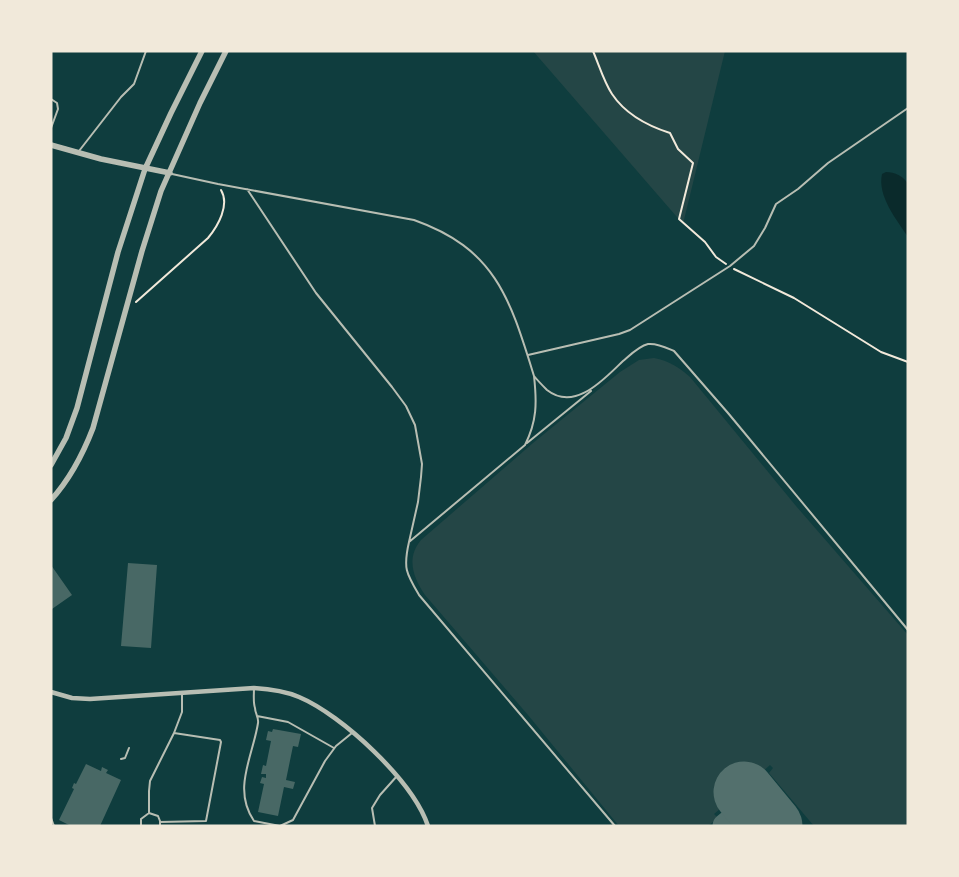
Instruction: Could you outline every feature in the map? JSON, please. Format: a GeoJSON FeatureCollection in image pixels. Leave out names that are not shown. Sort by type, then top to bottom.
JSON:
{"type":"FeatureCollection","features":[{"type":"Feature","properties":{"kind":"street"},"geometry":{"type":"LineString","coordinates":[[51,465],[66,438],[77,408],[118,252],[145,169],[170,113],[202,51]]}},
{"type":"Feature","properties":{"kind":"street"},"geometry":{"type":"LineString","coordinates":[[51,500],[72,472],[93,428],[149,226],[161,191],[200,103],[226,51]]}},
{"type":"Feature","properties":{"kind":"street"},"geometry":{"type":"LineString","coordinates":[[51,145],[77,153],[170,173]]}},
{"type":"Feature","properties":{"kind":"street"},"geometry":{"type":"LineString","coordinates":[[51,692],[81,698],[254,688],[274,689],[301,698],[324,710],[352,733],[397,776],[416,799],[428,826]]}},
{"type":"Feature","properties":{"kind":"lane"},"geometry":{"type":"LineString","coordinates":[[77,153],[121,97],[134,84],[146,51]]}},
{"type":"Feature","properties":{"kind":"lane"},"geometry":{"type":"LineString","coordinates":[[51,99],[57,103],[58,109],[51,128]]}},
{"type":"Feature","properties":{"kind":"lane"},"geometry":{"type":"LineString","coordinates":[[528,355],[630,330],[730,266],[754,246],[776,204],[798,189],[828,163],[908,108]]}},
{"type":"Feature","properties":{"kind":"lane"},"geometry":{"type":"LineString","coordinates":[[170,173],[218,184],[414,220],[458,240],[476,254],[492,272],[504,293],[528,355],[534,376],[535,419],[532,431],[525,445]]}},
{"type":"Feature","properties":{"kind":"lane"},"geometry":{"type":"LineString","coordinates":[[247,189],[316,293],[392,387],[406,406],[414,424],[422,464],[405,563],[408,576],[419,595],[615,826]]}},
{"type":"Feature","properties":{"kind":"lane"},"geometry":{"type":"LineString","coordinates":[[409,542],[593,389],[629,356],[648,344],[662,346],[674,351],[734,420],[908,630]]}},
{"type":"Feature","properties":{"kind":"lane"},"geometry":{"type":"LineString","coordinates":[[534,376],[547,390],[556,396],[570,397],[593,389]]}},
{"type":"Feature","properties":{"kind":"lane"},"geometry":{"type":"LineString","coordinates":[[254,688],[254,708],[259,720],[244,778],[243,796],[248,814],[254,821],[280,826],[293,820],[325,761],[334,748],[352,733]]}},
{"type":"Feature","properties":{"kind":"lane"},"geometry":{"type":"LineString","coordinates":[[149,813],[150,781],[174,733],[182,712],[182,693]]}},
{"type":"Feature","properties":{"kind":"lane"},"geometry":{"type":"LineString","coordinates":[[257,716],[288,722],[334,748]]}},
{"type":"Feature","properties":{"kind":"lane"},"geometry":{"type":"LineString","coordinates":[[160,822],[206,821],[221,742],[174,733]]}},
{"type":"Feature","properties":{"kind":"lane"},"geometry":{"type":"LineString","coordinates":[[121,759],[125,758],[129,748]]}},
{"type":"Feature","properties":{"kind":"lane"},"geometry":{"type":"LineString","coordinates":[[375,826],[372,808],[380,795],[397,776]]}},
{"type":"Feature","properties":{"kind":"lane"},"geometry":{"type":"LineString","coordinates":[[149,813],[158,816],[160,826]]}},
{"type":"Feature","properties":{"kind":"lane"},"geometry":{"type":"LineString","coordinates":[[141,826],[141,819],[149,813]]}},
{"type":"Feature","properties":{"kind":"lane"},"geometry":{"type":"LineString","coordinates":[[51,818],[54,826]]}},
{"type":"Feature","properties":{"kind":"path"},"geometry":{"type":"LineString","coordinates":[[593,51],[612,95],[630,113],[650,127],[670,133],[678,149],[693,163],[679,219],[705,242],[716,257],[794,298],[881,352],[908,362]]}},
{"type":"Feature","properties":{"kind":"path"},"geometry":{"type":"LineString","coordinates":[[133,304],[216,229],[223,211],[224,202],[224,195],[218,184]]}},
{"type":"Feature","properties":{"kind":"shaded area"},"geometry":{"type":"Polygon","coordinates":[[[533,51],[725,51],[683,224],[533,51]]]}},
{"type":"Feature","properties":{"kind":"shaded area"},"geometry":{"type":"Polygon","coordinates":[[[886,172],[899,175],[907,182],[909,202],[908,237],[889,207],[882,191],[882,174],[886,172]]]}},
{"type":"Feature","properties":{"kind":"shaded area"},"geometry":{"type":"Polygon","coordinates":[[[654,358],[674,365],[690,377],[796,506],[908,635],[908,826],[814,826],[769,773],[773,768],[770,765],[758,776],[760,779],[729,805],[727,803],[714,814],[718,818],[708,826],[619,826],[528,715],[425,595],[417,581],[413,561],[416,547],[421,540],[533,443],[620,372],[639,360],[654,358]]]}},
{"type":"Feature","properties":{"kind":"building"},"geometry":{"type":"Polygon","coordinates":[[[128,563],[157,565],[151,648],[121,646],[128,563]]]}},
{"type":"Feature","properties":{"kind":"building"},"geometry":{"type":"Polygon","coordinates":[[[51,565],[72,595],[52,609],[51,608],[51,565]]]}},
{"type":"Feature","properties":{"kind":"building"},"geometry":{"type":"Polygon","coordinates":[[[273,729],[301,734],[298,747],[293,746],[286,780],[295,782],[293,789],[284,787],[278,816],[258,812],[264,784],[260,783],[262,777],[266,778],[266,774],[261,774],[263,765],[266,766],[271,741],[266,740],[268,731],[272,732],[273,729]]]}},
{"type":"Feature","properties":{"kind":"building"},"geometry":{"type":"Polygon","coordinates":[[[86,764],[101,771],[102,767],[108,770],[106,773],[121,780],[100,826],[71,826],[59,820],[74,789],[72,788],[74,783],[76,784],[86,764]]]}},
{"type":"Feature","properties":{"kind":"taxiway"},"geometry":{"type":"LineString","coordinates":[[725,826],[753,803]]}},
{"type":"Feature","properties":{"kind":"runway"},"geometry":{"type":"LineString","coordinates":[[744,792],[772,826]]}}]}
